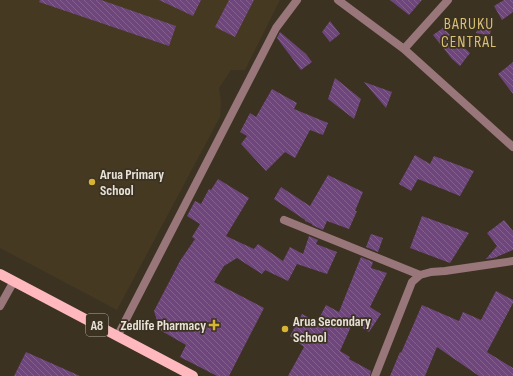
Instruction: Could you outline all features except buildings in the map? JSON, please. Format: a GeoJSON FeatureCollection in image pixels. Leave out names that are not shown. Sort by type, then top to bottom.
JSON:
{"type":"FeatureCollection","features":[{"type":"Feature","properties":{"kind":"main road","name":"A8"},"geometry":{"type":"LineString","coordinates":[[0,274],[118,335],[193,376]]}},
{"type":"Feature","properties":{"kind":"street"},"geometry":{"type":"LineString","coordinates":[[118,335],[276,28],[297,0]]}},
{"type":"Feature","properties":{"kind":"street"},"geometry":{"type":"LineString","coordinates":[[338,0],[404,49],[513,147]]}},
{"type":"Feature","properties":{"kind":"street"},"geometry":{"type":"LineString","coordinates":[[404,49],[448,0]]}},
{"type":"Feature","properties":{"kind":"street"},"geometry":{"type":"LineString","coordinates":[[284,220],[420,275]]}},
{"type":"Feature","properties":{"kind":"street"},"geometry":{"type":"LineString","coordinates":[[375,376],[412,282],[420,275],[431,272],[445,272],[513,261]]}},
{"type":"Feature","properties":{"kind":"street"},"geometry":{"type":"LineString","coordinates":[[0,306],[14,281]]}},
{"type":"Feature","properties":{"kind":"shaded area","name":"Arua Primary School"},"geometry":{"type":"Polygon","coordinates":[[[0,0],[280,0],[245,70],[231,70],[219,88],[221,101],[220,117],[117,310],[0,248],[0,0]]]}},
{"type":"Feature","properties":{"kind":"place","name":"Arua Primary School"},"geometry":{"type":"Point","coordinates":[92,182]}},
{"type":"Feature","properties":{"kind":"place","name":"Zedlife Pharmacy"},"geometry":{"type":"Point","coordinates":[214,325]}},
{"type":"Feature","properties":{"kind":"place","name":"Arua Secondary School"},"geometry":{"type":"Point","coordinates":[285,329]}},
{"type":"Feature","properties":{"kind":"district","name":"BARUKU CENTRAL"},"geometry":{"type":"Point","coordinates":[469,32]}}]}
